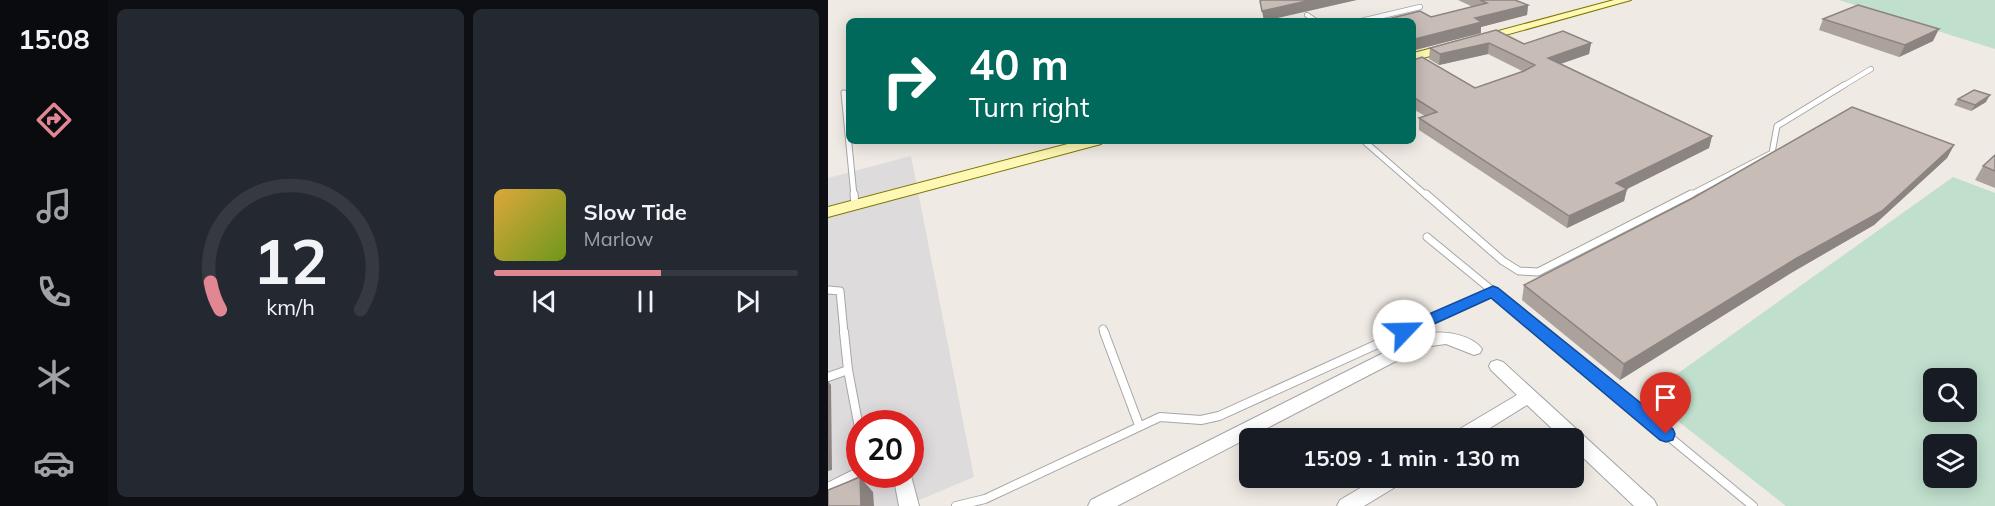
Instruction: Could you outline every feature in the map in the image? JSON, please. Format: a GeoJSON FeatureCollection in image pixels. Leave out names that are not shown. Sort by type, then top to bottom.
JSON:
{"type":"FeatureCollection","features":[{"type":"Feature","properties":{"kind":"street"},"geometry":{"type":"LineString","coordinates":[[1418,58],[1626,0]]}},
{"type":"Feature","properties":{"kind":"street"},"geometry":{"type":"LineString","coordinates":[[828,212],[1085,144]]}},
{"type":"Feature","properties":{"kind":"street"},"geometry":{"type":"LineString","coordinates":[[1098,506],[1417,344],[1432,338],[1452,338],[1474,349]]}},
{"type":"Feature","properties":{"kind":"street"},"geometry":{"type":"LineString","coordinates":[[1497,366],[1646,506]]}},
{"type":"Feature","properties":{"kind":"street"},"geometry":{"type":"LineString","coordinates":[[1475,428],[1528,396]]}},
{"type":"Feature","properties":{"kind":"street"},"geometry":{"type":"LineString","coordinates":[[905,488],[909,506]]}},
{"type":"Feature","properties":{"kind":"street"},"geometry":{"type":"LineString","coordinates":[[1356,504],[1379,488]]}},
{"type":"Feature","properties":{"kind":"lane"},"geometry":{"type":"LineString","coordinates":[[1374,18],[1420,7]]}},
{"type":"Feature","properties":{"kind":"lane"},"geometry":{"type":"LineString","coordinates":[[1307,15],[1312,18]]}},
{"type":"Feature","properties":{"kind":"lane"},"geometry":{"type":"LineString","coordinates":[[1367,144],[1503,261],[1519,271],[1538,272],[1772,153],[1777,126],[1871,69]]}},
{"type":"Feature","properties":{"kind":"lane"},"geometry":{"type":"LineString","coordinates":[[844,93],[846,113]]}},
{"type":"Feature","properties":{"kind":"lane"},"geometry":{"type":"LineString","coordinates":[[849,144],[855,205]]}},
{"type":"Feature","properties":{"kind":"lane"},"geometry":{"type":"LineString","coordinates":[[1427,237],[1753,506]]}},
{"type":"Feature","properties":{"kind":"lane"},"geometry":{"type":"LineString","coordinates":[[828,290],[840,291],[848,370],[856,410]]}},
{"type":"Feature","properties":{"kind":"lane"},"geometry":{"type":"LineString","coordinates":[[956,506],[985,499],[1160,417],[1201,420],[1219,416],[1493,291]]}},
{"type":"Feature","properties":{"kind":"lane"},"geometry":{"type":"LineString","coordinates":[[1103,329],[1139,425]]}},
{"type":"Feature","properties":{"kind":"lane"},"geometry":{"type":"LineString","coordinates":[[828,377],[848,370]]}},
{"type":"Feature","properties":{"kind":"lane"},"geometry":{"type":"LineString","coordinates":[[828,488],[846,480]]}},
{"type":"Feature","properties":{"kind":"shaded area"},"geometry":{"type":"Polygon","coordinates":[[[911,156],[974,477],[905,506],[828,506],[828,178],[911,156]]]}},
{"type":"Feature","properties":{"kind":"green space"},"geometry":{"type":"Polygon","coordinates":[[[1839,0],[1995,0],[1995,49],[1839,0]]]}},
{"type":"Feature","properties":{"kind":"green space"},"geometry":{"type":"Polygon","coordinates":[[[1953,177],[1995,193],[1995,506],[1786,506],[1646,396],[1953,177]]]}},
{"type":"Feature","properties":{"kind":"building"},"geometry":{"type":"Polygon","coordinates":[[[1311,0],[1262,11],[1260,1],[1311,0]]]}},
{"type":"Feature","properties":{"kind":"building"},"geometry":{"type":"Polygon","coordinates":[[[1480,0],[1515,0],[1528,5],[1475,18],[1482,22],[1416,39],[1416,18],[1392,18],[1420,11],[1431,17],[1487,3],[1480,0]]]}},
{"type":"Feature","properties":{"kind":"building"},"geometry":{"type":"Polygon","coordinates":[[[1858,5],[1939,29],[1905,45],[1823,19],[1858,5]]]}},
{"type":"Feature","properties":{"kind":"building"},"geometry":{"type":"Polygon","coordinates":[[[1496,30],[1524,44],[1563,31],[1591,43],[1548,58],[1712,136],[1616,183],[1627,189],[1569,216],[1419,118],[1437,112],[1416,99],[1416,59],[1422,57],[1475,88],[1535,65],[1489,43],[1440,54],[1430,48],[1496,30]]]}},
{"type":"Feature","properties":{"kind":"building"},"geometry":{"type":"Polygon","coordinates":[[[1974,90],[1990,95],[1975,105],[1958,99],[1974,90]]]}},
{"type":"Feature","properties":{"kind":"building"},"geometry":{"type":"Polygon","coordinates":[[[1852,107],[1954,145],[1882,211],[1797,258],[1624,364],[1524,285],[1693,198],[1852,107]]]}},
{"type":"Feature","properties":{"kind":"building"},"geometry":{"type":"Polygon","coordinates":[[[1995,155],[1995,171],[1983,166],[1995,155]]]}},
{"type":"Feature","properties":{"kind":"building"},"geometry":{"type":"Polygon","coordinates":[[[846,483],[846,488],[860,488],[861,506],[828,506],[828,490],[846,483]]]}},
{"type":"Feature","properties":{"kind":"route"},"geometry":{"type":"LineString","coordinates":[[1404,331],[1493,291],[1666,434]]}}]}
